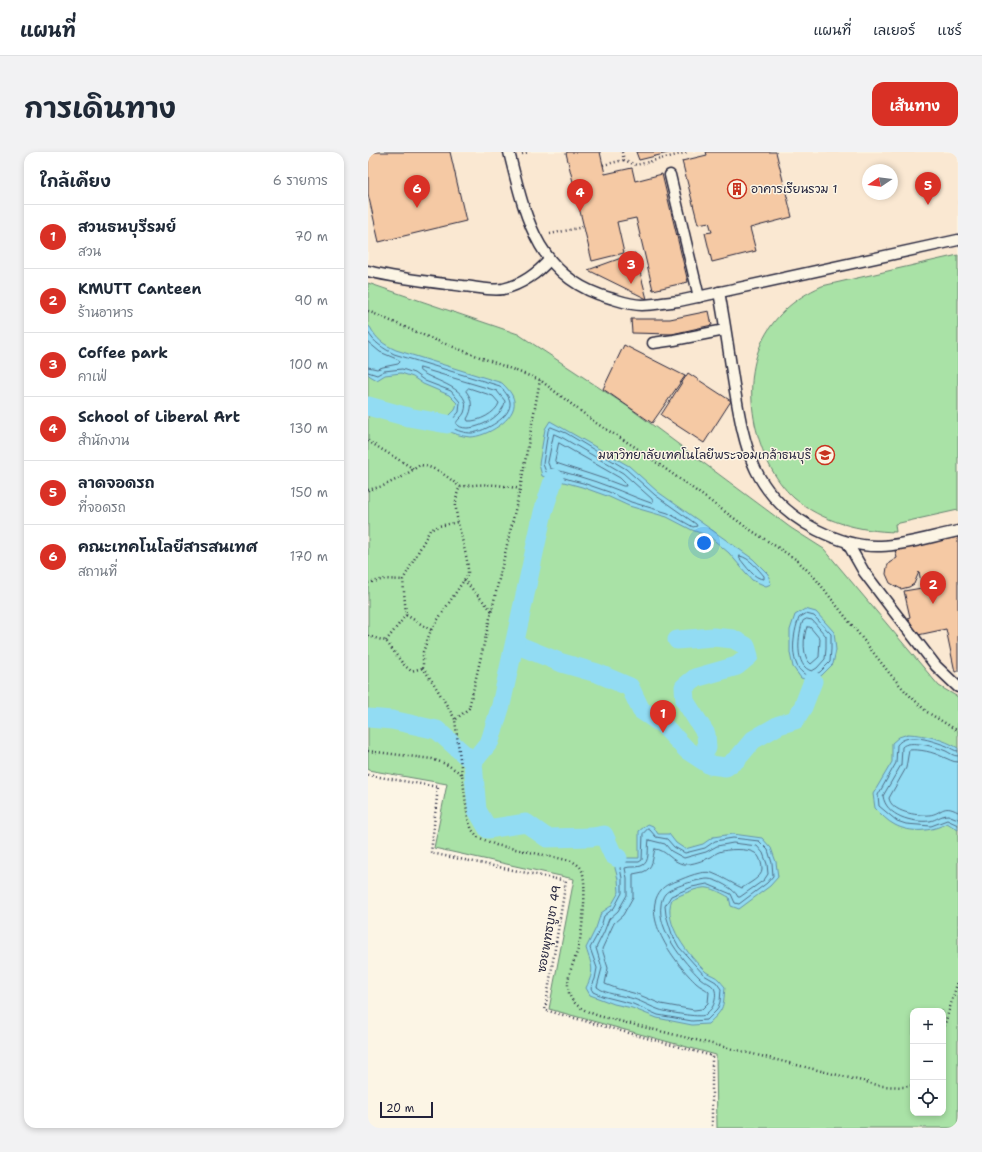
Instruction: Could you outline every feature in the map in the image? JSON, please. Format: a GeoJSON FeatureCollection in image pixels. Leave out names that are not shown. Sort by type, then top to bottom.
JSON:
{"type":"FeatureCollection","features":[{"type":"Feature","properties":{"kind":"lane"},"geometry":{"type":"LineString","coordinates":[[509,152],[522,201],[535,238],[549,260],[561,272],[588,290],[626,302],[642,305],[678,301],[958,240]]}},
{"type":"Feature","properties":{"kind":"lane"},"geometry":{"type":"LineString","coordinates":[[670,175],[699,297]]}},
{"type":"Feature","properties":{"kind":"lane"},"geometry":{"type":"LineString","coordinates":[[368,271],[379,274],[459,285],[502,289],[515,285],[526,279],[543,267],[549,260]]}},
{"type":"Feature","properties":{"kind":"lane"},"geometry":{"type":"LineString","coordinates":[[719,292],[745,443],[749,456],[761,480],[779,503],[799,520],[829,536],[863,546],[893,546],[958,531]]}},
{"type":"Feature","properties":{"kind":"lane"},"geometry":{"type":"LineString","coordinates":[[653,343],[726,330]]}},
{"type":"Feature","properties":{"kind":"lane"},"geometry":{"type":"LineString","coordinates":[[847,542],[864,572],[887,603],[936,666],[958,687]]}},
{"type":"Feature","properties":{"kind":"path"},"geometry":{"type":"LineString","coordinates":[[622,152],[624,160]]}},
{"type":"Feature","properties":{"kind":"path"},"geometry":{"type":"LineString","coordinates":[[603,165],[624,160],[636,165],[689,152]]}},
{"type":"Feature","properties":{"kind":"path"},"geometry":{"type":"LineString","coordinates":[[535,238],[583,226]]}},
{"type":"Feature","properties":{"kind":"path"},"geometry":{"type":"LineString","coordinates":[[368,312],[430,338],[540,380],[596,423],[635,447],[749,529],[796,560],[816,579],[906,692],[927,712],[958,731]]}},
{"type":"Feature","properties":{"kind":"path"},"geometry":{"type":"LineString","coordinates":[[455,720],[469,708],[520,489],[540,380]]}},
{"type":"Feature","properties":{"kind":"path"},"geometry":{"type":"LineString","coordinates":[[368,441],[414,469]]}},
{"type":"Feature","properties":{"kind":"path"},"geometry":{"type":"LineString","coordinates":[[368,490],[383,486],[402,477],[420,465],[429,466],[446,476],[460,487]]}},
{"type":"Feature","properties":{"kind":"path"},"geometry":{"type":"LineString","coordinates":[[460,487],[473,484],[499,485],[520,489]]}},
{"type":"Feature","properties":{"kind":"path"},"geometry":{"type":"LineString","coordinates":[[460,487],[457,493],[455,506],[468,564],[468,574],[431,630],[423,652],[423,668],[455,720],[468,820],[472,830],[478,837],[496,845],[572,862],[581,867],[583,877],[583,918],[578,948],[571,965],[568,985],[568,993],[572,1000],[591,1013],[599,1016],[882,1086],[904,1088],[910,1086]]}},
{"type":"Feature","properties":{"kind":"path"},"geometry":{"type":"LineString","coordinates":[[386,641],[406,615],[403,580],[430,530],[439,526],[458,522]]}},
{"type":"Feature","properties":{"kind":"path"},"geometry":{"type":"LineString","coordinates":[[368,583],[385,579],[403,580]]}},
{"type":"Feature","properties":{"kind":"path"},"geometry":{"type":"LineString","coordinates":[[464,580],[492,612]]}},
{"type":"Feature","properties":{"kind":"path"},"geometry":{"type":"LineString","coordinates":[[406,615],[431,630]]}},
{"type":"Feature","properties":{"kind":"path"},"geometry":{"type":"LineString","coordinates":[[368,636],[386,641],[403,664],[411,671],[423,668]]}},
{"type":"Feature","properties":{"kind":"path"},"geometry":{"type":"LineString","coordinates":[[368,751],[432,759],[446,764],[462,774]]}},
{"type":"Feature","properties":{"kind":"path","name":"ซอยพุทธบูชา 49"},"geometry":{"type":"LineString","coordinates":[[368,775],[438,786],[432,853],[566,881],[545,1010],[712,1056],[712,1128]]}},
{"type":"Feature","properties":{"kind":"path"},"geometry":{"type":"LineString","coordinates":[[946,1020],[958,981]]}},
{"type":"Feature","properties":{"kind":"shaded area","name":"มหาวิทยาลัยเทคโนโลยีพระจอมเกล้าธนบุรี"},"geometry":{"type":"Polygon","coordinates":[[[368,152],[958,152],[958,697],[939,686],[824,549],[791,528],[627,406],[518,334],[368,283],[368,152]]]}},
{"type":"Feature","properties":{"kind":"green space"},"geometry":{"type":"Polygon","coordinates":[[[958,255],[958,510],[895,524],[896,532],[869,530],[842,524],[817,513],[794,498],[780,482],[764,454],[755,424],[752,402],[752,380],[755,360],[762,342],[772,325],[785,310],[802,297],[822,286],[958,255]]]}},
{"type":"Feature","properties":{"kind":"green space"},"geometry":{"type":"Polygon","coordinates":[[[368,283],[518,334],[627,406],[791,528],[824,549],[939,686],[958,697],[958,1128],[717,1128],[716,1055],[549,1009],[574,879],[434,848],[447,784],[368,770],[368,283]]]}},
{"type":"Feature","properties":{"kind":"water"},"geometry":{"type":"Polygon","coordinates":[[[368,326],[381,341],[387,346],[396,350],[502,383],[510,391],[514,401],[514,408],[511,414],[499,426],[477,436],[464,436],[447,430],[447,418],[455,410],[457,403],[449,395],[423,384],[413,377],[401,373],[385,375],[377,380],[368,374],[368,326]]]}},
{"type":"Feature","properties":{"kind":"water"},"geometry":{"type":"Polygon","coordinates":[[[550,421],[629,466],[658,492],[753,559],[768,574],[771,584],[766,586],[752,580],[729,553],[709,536],[692,530],[667,517],[629,506],[582,487],[542,476],[539,464],[545,429],[550,421]]]}},
{"type":"Feature","properties":{"kind":"water"},"geometry":{"type":"Polygon","coordinates":[[[805,609],[816,612],[834,632],[836,650],[833,664],[822,675],[813,681],[801,678],[793,667],[790,653],[790,630],[795,615],[805,609]]]}},
{"type":"Feature","properties":{"kind":"water"},"geometry":{"type":"Polygon","coordinates":[[[908,734],[934,738],[958,748],[958,830],[947,823],[928,830],[901,828],[884,817],[875,808],[873,794],[892,762],[892,743],[899,737],[908,734]]]}},
{"type":"Feature","properties":{"kind":"water"},"geometry":{"type":"Polygon","coordinates":[[[648,824],[653,826],[658,834],[669,834],[676,843],[685,849],[703,844],[713,837],[733,834],[762,838],[771,848],[776,862],[778,877],[770,886],[739,909],[731,906],[729,897],[716,890],[708,888],[685,893],[672,899],[670,908],[671,918],[674,928],[685,948],[706,972],[718,979],[725,987],[722,1008],[708,1024],[692,1025],[657,1018],[632,1008],[614,1004],[590,995],[586,988],[591,976],[592,968],[586,948],[596,928],[601,913],[611,906],[619,892],[615,868],[618,858],[639,858],[639,831],[648,824]]]}},
{"type":"Feature","properties":{"kind":"building"},"geometry":{"type":"Polygon","coordinates":[[[368,152],[450,152],[466,221],[379,242],[368,194],[368,152]]]}},
{"type":"Feature","properties":{"kind":"building"},"geometry":{"type":"Polygon","coordinates":[[[600,152],[605,174],[632,168],[635,181],[662,174],[688,282],[653,290],[636,218],[617,222],[624,253],[592,261],[566,153],[600,152]]]}},
{"type":"Feature","properties":{"kind":"building"},"geometry":{"type":"Polygon","coordinates":[[[636,152],[672,152],[639,160],[636,152]]]}},
{"type":"Feature","properties":{"kind":"building","name":"อาคารเรียนรวม 1"},"geometry":{"type":"Polygon","coordinates":[[[706,152],[776,152],[792,217],[750,228],[756,251],[712,262],[705,233],[712,232],[709,222],[698,224],[682,161],[707,155],[706,152]]]}},
{"type":"Feature","properties":{"kind":"building"},"geometry":{"type":"Polygon","coordinates":[[[635,253],[647,299],[588,270],[635,253]]]}},
{"type":"Feature","properties":{"kind":"building"},"geometry":{"type":"Polygon","coordinates":[[[709,311],[712,325],[672,334],[632,333],[631,319],[670,319],[709,311]]]}},
{"type":"Feature","properties":{"kind":"building"},"geometry":{"type":"Polygon","coordinates":[[[624,345],[685,376],[652,423],[603,389],[624,345]]]}},
{"type":"Feature","properties":{"kind":"building"},"geometry":{"type":"Polygon","coordinates":[[[688,373],[731,401],[704,443],[661,415],[688,373]]]}},
{"type":"Feature","properties":{"kind":"building"},"geometry":{"type":"Polygon","coordinates":[[[958,537],[958,671],[955,672],[946,629],[918,635],[908,618],[910,617],[904,591],[922,588],[919,572],[914,584],[901,589],[890,583],[886,574],[889,563],[897,558],[895,550],[958,537]]]}},
{"type":"Feature","properties":{"kind":"waterway"},"geometry":{"type":"LineString","coordinates":[[368,406],[408,417],[447,424]]}},
{"type":"Feature","properties":{"kind":"waterway"},"geometry":{"type":"LineString","coordinates":[[473,762],[490,741],[501,705],[543,512],[554,478]]}},
{"type":"Feature","properties":{"kind":"waterway"},"geometry":{"type":"LineString","coordinates":[[677,640],[713,637],[733,639],[746,646],[749,656],[737,666],[695,678],[684,687],[685,701],[706,734],[707,748],[701,759]]}},
{"type":"Feature","properties":{"kind":"waterway"},"geometry":{"type":"LineString","coordinates":[[515,644],[562,663],[597,673],[630,687],[641,710],[662,724],[687,750],[710,765],[726,767],[737,759],[753,740],[779,725],[795,720],[803,707],[813,681]]}},
{"type":"Feature","properties":{"kind":"waterway"},"geometry":{"type":"LineString","coordinates":[[368,718],[392,720],[437,730],[473,762],[477,810],[488,829],[526,823],[547,838],[592,837],[604,835],[613,855],[618,858]]}},
{"type":"Feature","properties":{"kind":"place","name":"อาคารเรียนรวม 1"},"geometry":{"type":"Point","coordinates":[737,189]}},
{"type":"Feature","properties":{"kind":"place","name":"ลาดจอดรถ"},"geometry":{"type":"Point","coordinates":[928,205]}},
{"type":"Feature","properties":{"kind":"place","name":"คณะเทคโนโลยีสารสนเทศ"},"geometry":{"type":"Point","coordinates":[417,208]}},
{"type":"Feature","properties":{"kind":"place","name":"School of Liberal Art"},"geometry":{"type":"Point","coordinates":[580,212]}},
{"type":"Feature","properties":{"kind":"place","name":"Coffee park"},"geometry":{"type":"Point","coordinates":[631,284]}},
{"type":"Feature","properties":{"kind":"place","name":"มหาวิทยาลัยเทคโนโลยีพระจอมเกล้าธนบุรี"},"geometry":{"type":"Point","coordinates":[825,455]}},
{"type":"Feature","properties":{"kind":"place","name":"KMUTT Canteen"},"geometry":{"type":"Point","coordinates":[933,604]}},
{"type":"Feature","properties":{"kind":"place","name":"สวนธนบุรีรมย์"},"geometry":{"type":"Point","coordinates":[663,733]}}]}
